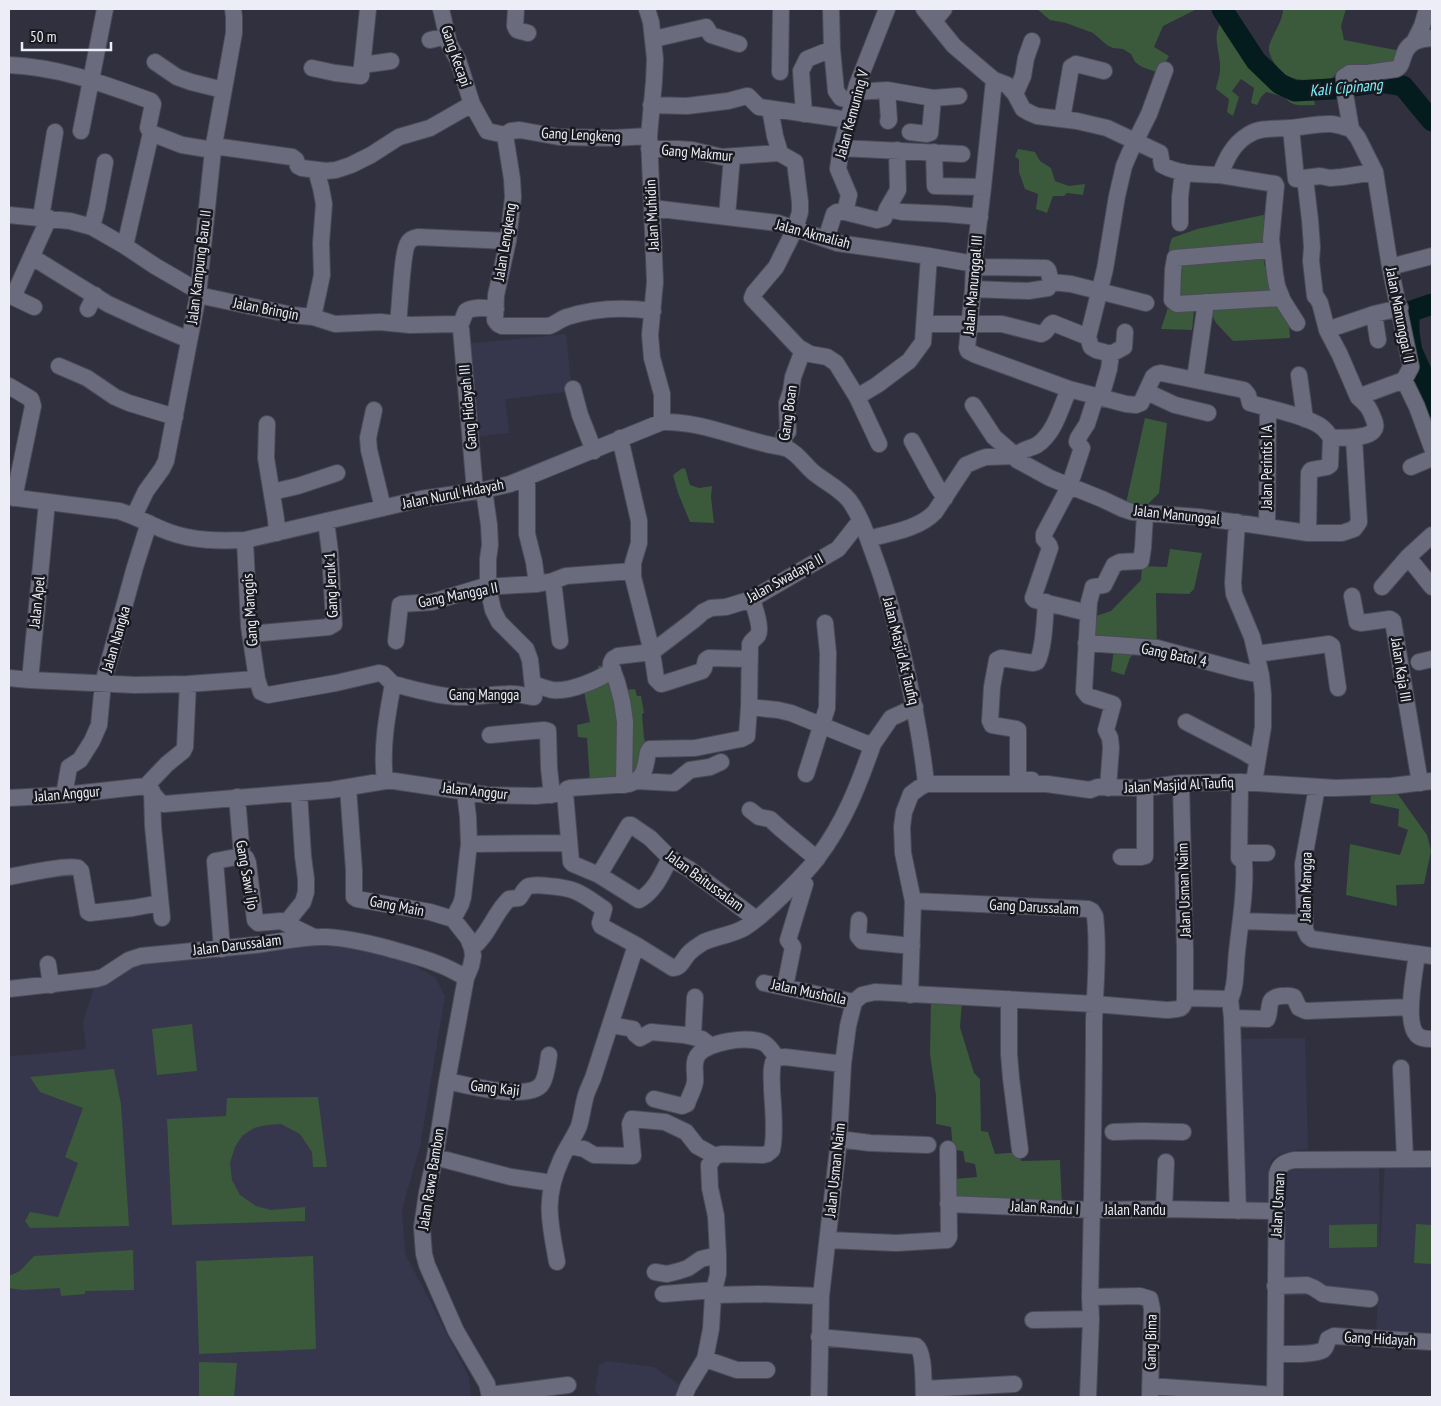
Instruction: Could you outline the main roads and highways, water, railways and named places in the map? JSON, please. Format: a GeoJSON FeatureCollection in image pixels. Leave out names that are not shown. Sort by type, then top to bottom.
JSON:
{"type":"FeatureCollection","features":[{"type":"Feature","properties":{"kind":"waterway","name":"Kali Cipinang"},"geometry":{"type":"LineString","coordinates":[[1222,9],[1256,61],[1280,84],[1295,91],[1332,89],[1380,82],[1403,86],[1432,121]]}},
{"type":"Feature","properties":{"kind":"waterway","name":"Kali Cipinang"},"geometry":{"type":"LineString","coordinates":[[1432,304],[1409,312],[1409,333],[1412,351],[1421,371],[1432,406]]}}]}
